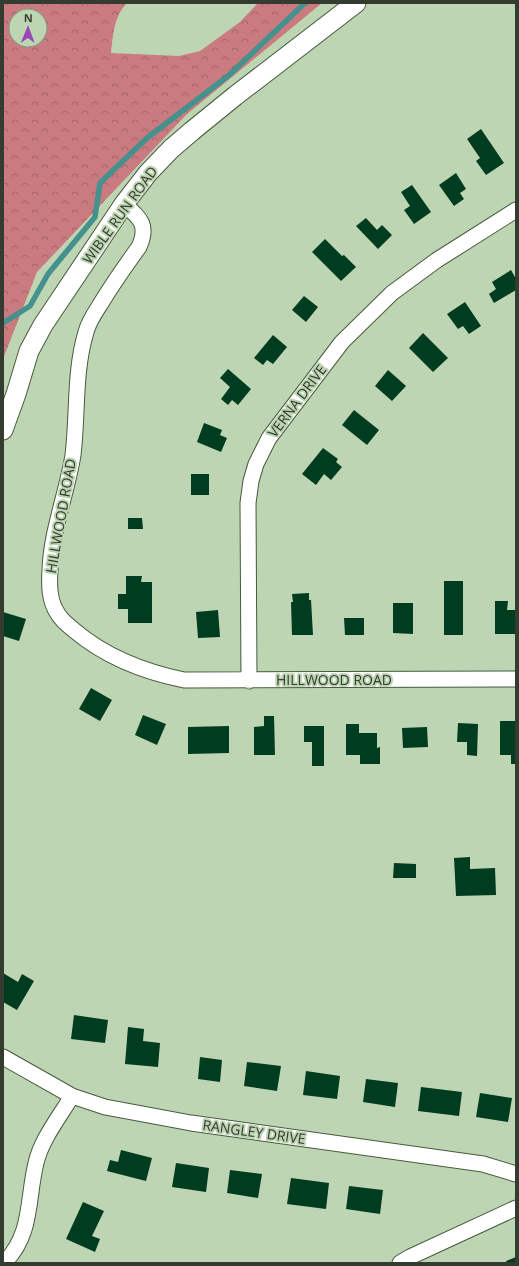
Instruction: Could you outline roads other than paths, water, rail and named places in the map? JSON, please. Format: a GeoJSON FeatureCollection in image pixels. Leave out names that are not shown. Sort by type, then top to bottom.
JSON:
{"type":"FeatureCollection","features":[{"type":"Feature","properties":{"kind":"street","name":"WIBLE RUN ROAD"},"geometry":{"type":"LineString","coordinates":[[3,430],[29,352],[43,325],[124,204],[148,173],[171,149],[192,131],[241,91],[356,3]]}},
{"type":"Feature","properties":{"kind":"street","name":"HILLWOOD ROAD"},"geometry":{"type":"LineString","coordinates":[[124,204],[139,217],[143,230],[143,238],[139,247],[95,313],[86,330],[79,360],[73,455],[55,537],[50,568],[49,590],[52,603],[58,614],[85,640],[112,655],[162,676],[184,680],[516,679]]}},
{"type":"Feature","properties":{"kind":"street","name":"VERNA DRIVE"},"geometry":{"type":"LineString","coordinates":[[249,681],[248,503],[251,481],[256,464],[269,438],[342,342],[392,293],[436,260],[516,210]]}},
{"type":"Feature","properties":{"kind":"street","name":"RANGLEY DRIVE"},"geometry":{"type":"LineString","coordinates":[[3,1057],[72,1096],[104,1107],[164,1118],[484,1164],[516,1174]]}},
{"type":"Feature","properties":{"kind":"street"},"geometry":{"type":"LineString","coordinates":[[4,1263],[18,1247],[23,1236],[28,1220],[36,1162],[46,1139],[72,1096]]}},
{"type":"Feature","properties":{"kind":"street"},"geometry":{"type":"LineString","coordinates":[[400,1263],[516,1208]]}},
{"type":"Feature","properties":{"kind":"waterway"},"geometry":{"type":"LineString","coordinates":[[3,323],[30,306],[48,274],[95,217],[100,183],[147,138],[228,76],[305,3]]}}]}
